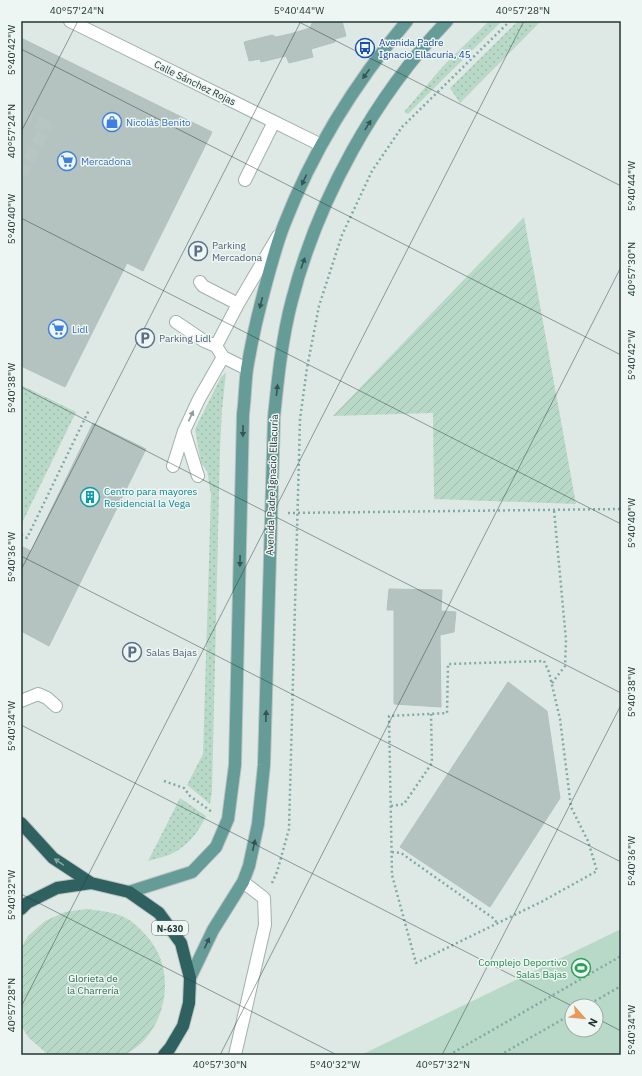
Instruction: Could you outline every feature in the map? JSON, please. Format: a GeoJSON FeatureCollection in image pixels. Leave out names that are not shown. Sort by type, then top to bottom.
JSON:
{"type":"FeatureCollection","features":[{"type":"Feature","properties":{"kind":"highway","name":"N-630"},"geometry":{"type":"LineString","coordinates":[[21,824],[53,858],[91,883],[129,892],[160,913],[181,942],[190,978],[189,1003],[183,1026],[168,1053]]}},
{"type":"Feature","properties":{"kind":"highway","name":"N-630"},"geometry":{"type":"LineString","coordinates":[[21,909],[27,903],[57,888],[91,883]]}},
{"type":"Feature","properties":{"kind":"main road"},"geometry":{"type":"LineString","coordinates":[[129,892],[192,872],[216,847],[228,819],[235,765],[243,414],[247,369],[261,303],[283,226],[320,145],[359,83],[407,21]]}},
{"type":"Feature","properties":{"kind":"main road","name":"Avenida Padre Ignacio Ellacuría"},"geometry":{"type":"LineString","coordinates":[[190,978],[213,930],[242,882],[249,866],[258,824],[264,765],[274,416],[279,366],[300,270],[327,201],[348,158],[383,101],[410,63],[447,21]]}},
{"type":"Feature","properties":{"kind":"street","name":"Calle Sánchez Rojas"},"geometry":{"type":"LineString","coordinates":[[70,21],[320,145]]}},
{"type":"Feature","properties":{"kind":"street"},"geometry":{"type":"LineString","coordinates":[[246,180],[274,122]]}},
{"type":"Feature","properties":{"kind":"street"},"geometry":{"type":"LineString","coordinates":[[216,346],[238,304],[283,226]]}},
{"type":"Feature","properties":{"kind":"street"},"geometry":{"type":"LineString","coordinates":[[200,282],[204,286],[238,304]]}},
{"type":"Feature","properties":{"kind":"street"},"geometry":{"type":"LineString","coordinates":[[176,322],[204,341],[216,346],[223,357],[247,369]]}},
{"type":"Feature","properties":{"kind":"street"},"geometry":{"type":"LineString","coordinates":[[173,466],[184,431],[199,398],[223,357]]}},
{"type":"Feature","properties":{"kind":"street"},"geometry":{"type":"LineString","coordinates":[[184,431],[198,476]]}},
{"type":"Feature","properties":{"kind":"street"},"geometry":{"type":"LineString","coordinates":[[21,701],[38,694],[47,698],[56,706]]}},
{"type":"Feature","properties":{"kind":"street"},"geometry":{"type":"LineString","coordinates":[[235,1055],[265,925],[264,898],[242,882]]}},
{"type":"Feature","properties":{"kind":"path"},"geometry":{"type":"LineString","coordinates":[[291,775],[300,419],[318,306],[342,235],[372,171],[402,127],[510,21]]}},
{"type":"Feature","properties":{"kind":"path"},"geometry":{"type":"LineString","coordinates":[[21,535],[27,538],[89,410]]}},
{"type":"Feature","properties":{"kind":"path"},"geometry":{"type":"LineString","coordinates":[[271,512],[298,513],[621,509]]}},
{"type":"Feature","properties":{"kind":"path"},"geometry":{"type":"LineString","coordinates":[[552,683],[565,666],[566,640],[554,510]]}},
{"type":"Feature","properties":{"kind":"path"},"geometry":{"type":"LineString","coordinates":[[544,661],[552,683],[560,719],[571,808],[588,841],[597,871],[498,924],[416,963],[392,875],[389,716],[447,713],[448,664],[544,661]]}},
{"type":"Feature","properties":{"kind":"path"},"geometry":{"type":"LineString","coordinates":[[391,806],[404,804],[432,763],[431,714]]}},
{"type":"Feature","properties":{"kind":"path"},"geometry":{"type":"LineString","coordinates":[[164,781],[184,788],[190,796],[214,813]]}},
{"type":"Feature","properties":{"kind":"path"},"geometry":{"type":"LineString","coordinates":[[392,852],[401,853],[493,918],[498,924]]}},
{"type":"Feature","properties":{"kind":"path"},"geometry":{"type":"LineString","coordinates":[[449,1055],[621,956]]}},
{"type":"Feature","properties":{"kind":"path"},"geometry":{"type":"LineString","coordinates":[[600,998],[621,986]]}},
{"type":"Feature","properties":{"kind":"path"},"geometry":{"type":"LineString","coordinates":[[500,1055],[564,1019]]}},
{"type":"Feature","properties":{"kind":"green space"},"geometry":{"type":"Polygon","coordinates":[[[489,21],[502,21],[408,114],[404,112],[443,66],[489,21]]]}},
{"type":"Feature","properties":{"kind":"green space"},"geometry":{"type":"Polygon","coordinates":[[[518,21],[541,21],[460,103],[450,88],[518,21]]]}},
{"type":"Feature","properties":{"kind":"green space"},"geometry":{"type":"Polygon","coordinates":[[[524,217],[576,504],[434,499],[433,413],[333,416],[524,217]]]}},
{"type":"Feature","properties":{"kind":"green space"},"geometry":{"type":"Polygon","coordinates":[[[226,372],[220,449],[212,791],[210,804],[187,785],[203,754],[211,495],[207,471],[201,463],[195,429],[221,377],[226,372]]]}},
{"type":"Feature","properties":{"kind":"green space"},"geometry":{"type":"Polygon","coordinates":[[[21,385],[76,412],[22,523],[21,523],[21,385]]]}},
{"type":"Feature","properties":{"kind":"green space"},"geometry":{"type":"Polygon","coordinates":[[[180,798],[206,816],[203,822],[196,834],[181,848],[169,855],[148,861],[180,798]]]}},
{"type":"Feature","properties":{"kind":"green space","name":"Glorieta de la Charrería"},"geometry":{"type":"Polygon","coordinates":[[[87,909],[115,914],[131,921],[153,944],[163,967],[165,982],[164,997],[161,1011],[155,1025],[147,1037],[124,1055],[51,1055],[46,1053],[29,1038],[21,1026],[21,948],[28,936],[45,921],[65,912],[87,909]]]}},
{"type":"Feature","properties":{"kind":"green space","name":"Complejo Deportivo Salas Bajas"},"geometry":{"type":"Polygon","coordinates":[[[621,929],[621,1055],[361,1055],[621,929]]]}},
{"type":"Feature","properties":{"kind":"building"},"geometry":{"type":"Polygon","coordinates":[[[342,21],[346,36],[335,39],[335,42],[311,49],[313,57],[289,63],[286,56],[261,62],[260,59],[249,61],[244,42],[272,35],[276,37],[290,34],[310,28],[312,23],[342,21]]]}},
{"type":"Feature","properties":{"kind":"building"},"geometry":{"type":"Polygon","coordinates":[[[21,38],[212,132],[143,271],[127,263],[65,387],[21,366],[21,38]]]}},
{"type":"Feature","properties":{"kind":"building","name":"Centro para mayores Residencial la Vega"},"geometry":{"type":"Polygon","coordinates":[[[93,423],[146,449],[49,646],[21,631],[21,546],[31,551],[93,423]]]}},
{"type":"Feature","properties":{"kind":"building"},"geometry":{"type":"Polygon","coordinates":[[[389,589],[442,590],[441,611],[456,612],[454,632],[440,635],[441,707],[394,704],[394,610],[387,610],[389,589]]]}},
{"type":"Feature","properties":{"kind":"building"},"geometry":{"type":"Polygon","coordinates":[[[508,682],[547,711],[560,798],[490,907],[400,847],[508,682]]]}},
{"type":"Feature","properties":{"kind":"tunnel"},"geometry":{"type":"LineString","coordinates":[[21,114],[46,126],[21,175]]}},
{"type":"Feature","properties":{"kind":"place","name":"Avenida Padre Ignacio Ellacuría, 45"},"geometry":{"type":"Point","coordinates":[365,48]}},
{"type":"Feature","properties":{"kind":"place","name":"Nicolás Benito"},"geometry":{"type":"Point","coordinates":[112,122]}},
{"type":"Feature","properties":{"kind":"place","name":"Mercadona"},"geometry":{"type":"Point","coordinates":[67,161]}},
{"type":"Feature","properties":{"kind":"place","name":"Parking Mercadona"},"geometry":{"type":"Point","coordinates":[198,251]}},
{"type":"Feature","properties":{"kind":"place","name":"Lidl"},"geometry":{"type":"Point","coordinates":[58,329]}},
{"type":"Feature","properties":{"kind":"place","name":"Parking Lidl"},"geometry":{"type":"Point","coordinates":[145,338]}},
{"type":"Feature","properties":{"kind":"place","name":"Centro para mayores Residencial la Vega"},"geometry":{"type":"Point","coordinates":[90,497]}},
{"type":"Feature","properties":{"kind":"place","name":"Salas Bajas"},"geometry":{"type":"Point","coordinates":[132,652]}},
{"type":"Feature","properties":{"kind":"place","name":"Complejo Deportivo Salas Bajas"},"geometry":{"type":"Point","coordinates":[581,968]}}]}
